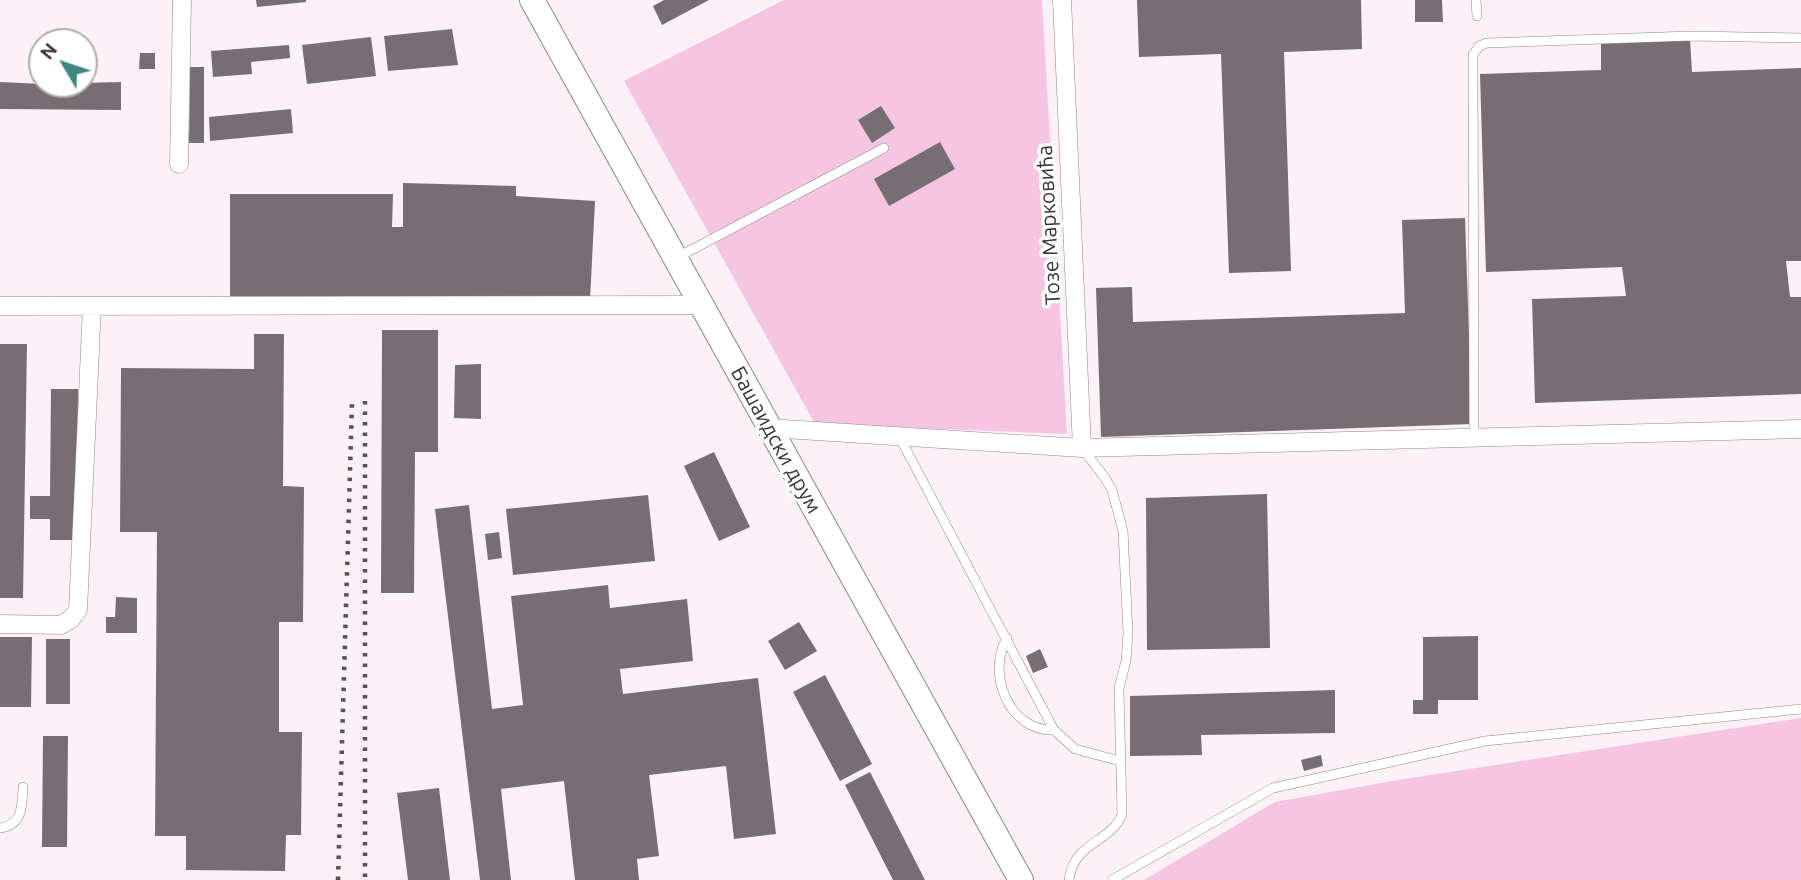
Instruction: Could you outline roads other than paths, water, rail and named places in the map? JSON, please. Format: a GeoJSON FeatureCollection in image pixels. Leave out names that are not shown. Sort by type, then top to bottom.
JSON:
{"type":"FeatureCollection","features":[{"type":"Feature","properties":{"kind":"street"},"geometry":{"type":"LineString","coordinates":[[179,164],[181,0]]}},
{"type":"Feature","properties":{"kind":"street","name":"Башаидски друм"},"geometry":{"type":"LineString","coordinates":[[531,0],[1021,880]]}},
{"type":"Feature","properties":{"kind":"street","name":"Тозе Марковића"},"geometry":{"type":"LineString","coordinates":[[1062,0],[1082,448]]}},
{"type":"Feature","properties":{"kind":"street"},"geometry":{"type":"LineString","coordinates":[[0,306],[702,305]]}},
{"type":"Feature","properties":{"kind":"street"},"geometry":{"type":"LineString","coordinates":[[0,624],[61,625],[71,619],[78,610],[92,306]]}},
{"type":"Feature","properties":{"kind":"street"},"geometry":{"type":"LineString","coordinates":[[769,428],[1082,448],[1801,429]]}},
{"type":"Feature","properties":{"kind":"lane"},"geometry":{"type":"LineString","coordinates":[[1476,0],[1476,16]]}},
{"type":"Feature","properties":{"kind":"lane"},"geometry":{"type":"LineString","coordinates":[[1474,438],[1475,50],[1483,44],[1501,42],[1691,36],[1801,38]]}},
{"type":"Feature","properties":{"kind":"lane"},"geometry":{"type":"LineString","coordinates":[[676,258],[884,148]]}},
{"type":"Feature","properties":{"kind":"lane"},"geometry":{"type":"LineString","coordinates":[[899,436],[1054,730],[1075,749],[1120,761]]}},
{"type":"Feature","properties":{"kind":"lane"},"geometry":{"type":"LineString","coordinates":[[1069,880],[1074,862],[1080,853],[1116,826],[1123,810],[1119,688],[1126,661],[1128,633],[1123,531],[1112,490],[1082,448]]}},
{"type":"Feature","properties":{"kind":"lane"},"geometry":{"type":"LineString","coordinates":[[1007,638],[1000,657],[1004,696],[1015,713],[1033,727],[1054,730]]}},
{"type":"Feature","properties":{"kind":"lane"},"geometry":{"type":"LineString","coordinates":[[1112,880],[1273,789],[1485,741],[1801,709]]}},
{"type":"Feature","properties":{"kind":"lane"},"geometry":{"type":"LineString","coordinates":[[0,828],[10,826],[22,812],[23,787]]}},
{"type":"Feature","properties":{"kind":"railway"},"geometry":{"type":"LineString","coordinates":[[365,401],[365,880]]}},
{"type":"Feature","properties":{"kind":"railway"},"geometry":{"type":"LineString","coordinates":[[338,880],[352,403]]}}]}
